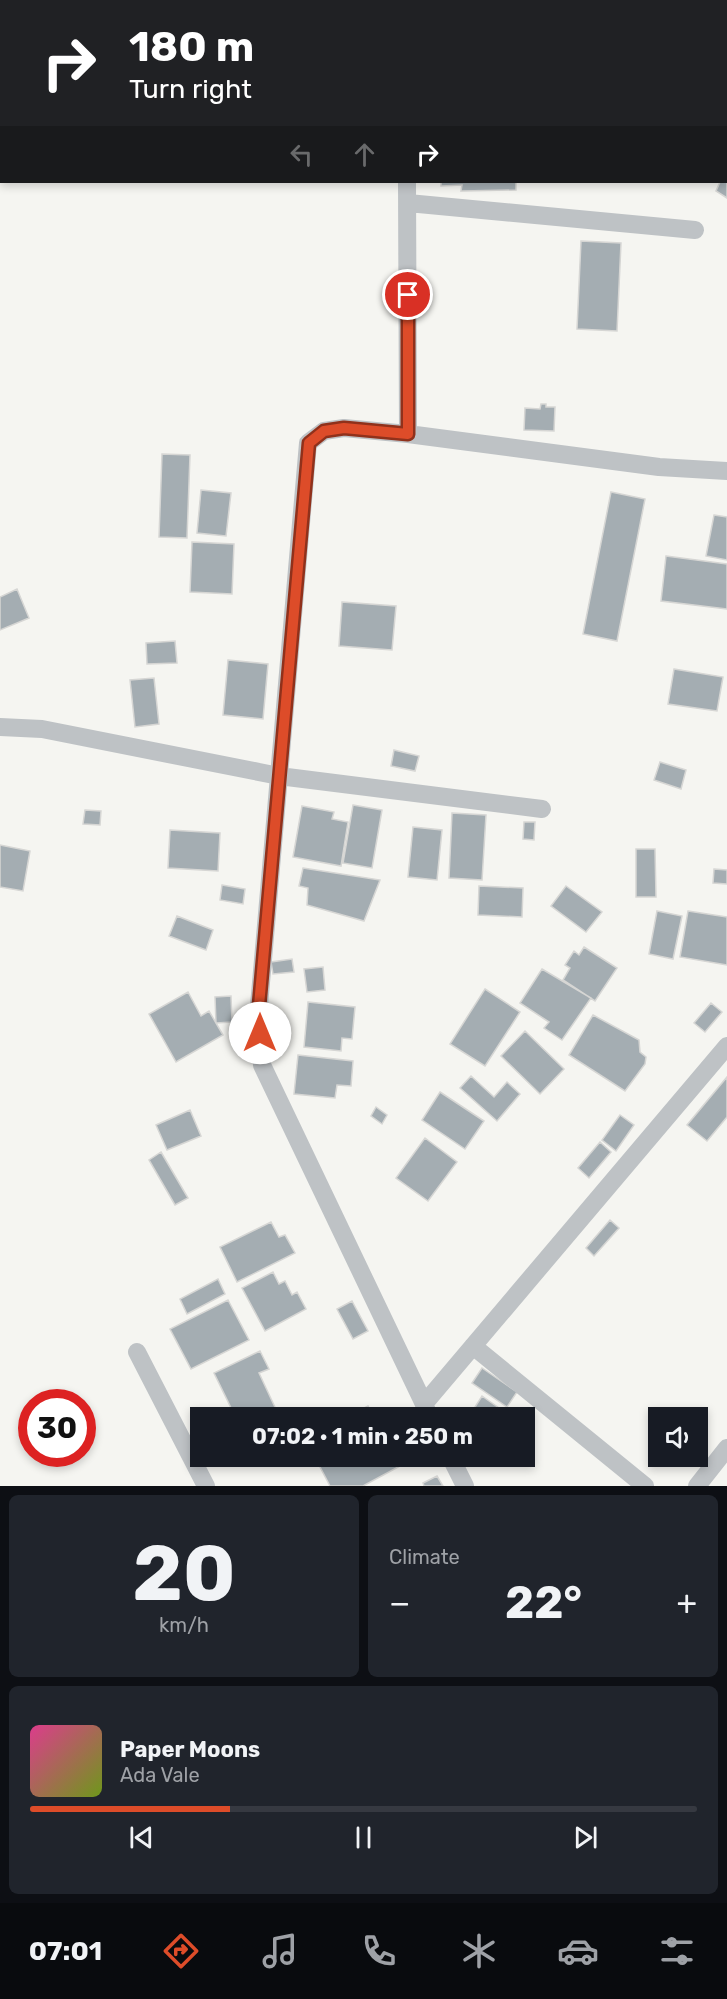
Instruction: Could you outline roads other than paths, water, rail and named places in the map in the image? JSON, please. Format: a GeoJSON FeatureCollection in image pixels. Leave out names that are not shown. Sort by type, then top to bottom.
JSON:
{"type":"FeatureCollection","features":[{"type":"Feature","properties":{"kind":"street"},"geometry":{"type":"LineString","coordinates":[[407,183],[408,434]]}},
{"type":"Feature","properties":{"kind":"street"},"geometry":{"type":"LineString","coordinates":[[408,203],[695,230]]}},
{"type":"Feature","properties":{"kind":"street"},"geometry":{"type":"LineString","coordinates":[[425,1407],[262,1065],[258,1017],[309,443],[324,431],[344,428],[408,434],[658,467],[727,471]]}},
{"type":"Feature","properties":{"kind":"street"},"geometry":{"type":"LineString","coordinates":[[0,727],[42,729],[279,776],[542,808]]}},
{"type":"Feature","properties":{"kind":"street"},"geometry":{"type":"LineString","coordinates":[[430,1407],[473,1346],[727,1046]]}},
{"type":"Feature","properties":{"kind":"street"},"geometry":{"type":"LineString","coordinates":[[473,1346],[645,1486]]}},
{"type":"Feature","properties":{"kind":"street"},"geometry":{"type":"LineString","coordinates":[[137,1352],[206,1486]]}},
{"type":"Feature","properties":{"kind":"street"},"geometry":{"type":"LineString","coordinates":[[697,1486],[727,1448]]}},
{"type":"Feature","properties":{"kind":"street"},"geometry":{"type":"LineString","coordinates":[[456,1467],[465,1486]]}}]}
